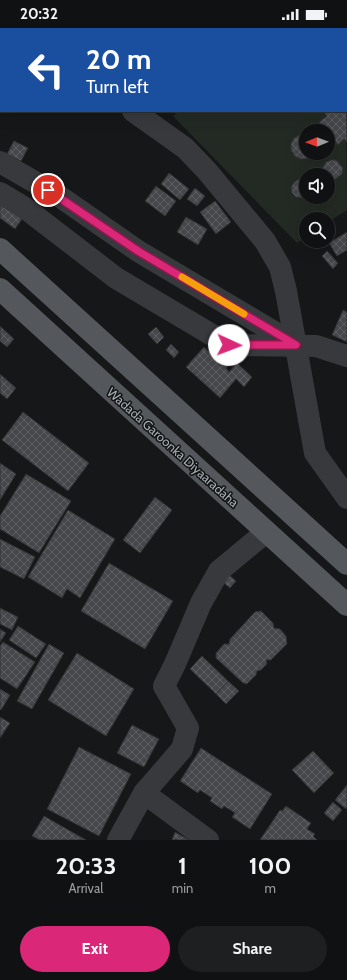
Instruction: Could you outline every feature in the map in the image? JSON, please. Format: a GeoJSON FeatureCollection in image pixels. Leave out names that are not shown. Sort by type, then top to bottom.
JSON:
{"type":"FeatureCollection","features":[{"type":"Feature","properties":{"kind":"main road"},"geometry":{"type":"LineString","coordinates":[[0,250],[347,564]]}},
{"type":"Feature","properties":{"kind":"main road","name":"Wadada Garoonka Diyaaradaha"},"geometry":{"type":"LineString","coordinates":[[0,289],[347,605]]}},
{"type":"Feature","properties":{"kind":"street"},"geometry":{"type":"LineString","coordinates":[[134,112],[185,148],[207,171],[265,241],[280,267],[286,291],[315,453],[347,498]]}},
{"type":"Feature","properties":{"kind":"street"},"geometry":{"type":"LineString","coordinates":[[0,162],[60,196],[138,251],[296,345]]}},
{"type":"Feature","properties":{"kind":"street"},"geometry":{"type":"LineString","coordinates":[[0,193],[25,208],[116,278],[229,345],[316,346],[347,356]]}},
{"type":"Feature","properties":{"kind":"street"},"geometry":{"type":"LineString","coordinates":[[118,840],[144,793],[182,749],[188,728],[164,686],[201,603],[219,572],[266,532]]}},
{"type":"Feature","properties":{"kind":"street"},"geometry":{"type":"LineString","coordinates":[[144,793],[208,840]]}},
{"type":"Feature","properties":{"kind":"shaded area"},"geometry":{"type":"Polygon","coordinates":[[[178,112],[346,112],[347,210],[335,218],[335,212],[299,212],[299,242],[297,243],[173,116],[178,112]]]}},
{"type":"Feature","properties":{"kind":"building"},"geometry":{"type":"Polygon","coordinates":[[[324,112],[346,112],[347,142],[344,139],[338,145],[335,141],[335,124],[321,124],[319,122],[327,116],[324,112]]]}},
{"type":"Feature","properties":{"kind":"building"},"geometry":{"type":"Polygon","coordinates":[[[299,136],[299,158],[295,156],[291,150],[291,144],[294,138],[299,136]]]}},
{"type":"Feature","properties":{"kind":"building"},"geometry":{"type":"Polygon","coordinates":[[[14,141],[28,148],[21,161],[7,154],[14,141]]]}},
{"type":"Feature","properties":{"kind":"building"},"geometry":{"type":"Polygon","coordinates":[[[336,160],[343,168],[342,174],[335,179],[335,168],[323,168],[326,162],[336,160]]]}},
{"type":"Feature","properties":{"kind":"building"},"geometry":{"type":"Polygon","coordinates":[[[169,173],[189,189],[180,200],[161,184],[169,173]]]}},
{"type":"Feature","properties":{"kind":"building"},"geometry":{"type":"Polygon","coordinates":[[[299,179],[299,198],[296,197],[292,193],[291,187],[294,182],[299,179]]]}},
{"type":"Feature","properties":{"kind":"building"},"geometry":{"type":"Polygon","coordinates":[[[156,186],[176,201],[165,216],[145,201],[156,186]]]}},
{"type":"Feature","properties":{"kind":"building"},"geometry":{"type":"Polygon","coordinates":[[[195,188],[205,196],[197,206],[187,199],[195,188]]]}},
{"type":"Feature","properties":{"kind":"building"},"geometry":{"type":"Polygon","coordinates":[[[215,201],[231,222],[216,234],[200,212],[215,201]]]}},
{"type":"Feature","properties":{"kind":"building"},"geometry":{"type":"Polygon","coordinates":[[[0,203],[22,219],[15,229],[0,218],[0,203]]]}},
{"type":"Feature","properties":{"kind":"building"},"geometry":{"type":"Polygon","coordinates":[[[186,217],[207,229],[198,245],[177,232],[186,217]]]}},
{"type":"Feature","properties":{"kind":"building"},"geometry":{"type":"Polygon","coordinates":[[[347,232],[347,250],[337,256],[332,248],[335,248],[335,239],[347,232]]]}},
{"type":"Feature","properties":{"kind":"building"},"geometry":{"type":"Polygon","coordinates":[[[327,251],[338,263],[333,269],[322,256],[327,251]]]}},
{"type":"Feature","properties":{"kind":"building"},"geometry":{"type":"Polygon","coordinates":[[[343,310],[347,312],[347,342],[332,335],[343,310]]]}},
{"type":"Feature","properties":{"kind":"building"},"geometry":{"type":"Polygon","coordinates":[[[0,326],[14,339],[7,347],[0,341],[0,326]]]}},
{"type":"Feature","properties":{"kind":"building"},"geometry":{"type":"Polygon","coordinates":[[[156,327],[164,337],[157,344],[148,334],[156,327]]]}},
{"type":"Feature","properties":{"kind":"building"},"geometry":{"type":"Polygon","coordinates":[[[171,344],[179,352],[174,358],[166,350],[171,344]]]}},
{"type":"Feature","properties":{"kind":"building"},"geometry":{"type":"Polygon","coordinates":[[[204,347],[214,357],[218,352],[230,364],[226,368],[229,372],[237,363],[252,377],[244,387],[236,379],[220,398],[186,367],[204,347]]]}},
{"type":"Feature","properties":{"kind":"building"},"geometry":{"type":"Polygon","coordinates":[[[0,374],[16,388],[7,399],[0,393],[0,374]]]}},
{"type":"Feature","properties":{"kind":"building"},"geometry":{"type":"Polygon","coordinates":[[[23,412],[89,463],[68,491],[2,440],[23,412]]]}},
{"type":"Feature","properties":{"kind":"building"},"geometry":{"type":"Polygon","coordinates":[[[0,463],[16,474],[0,500],[0,463]]]}},
{"type":"Feature","properties":{"kind":"building"},"geometry":{"type":"Polygon","coordinates":[[[26,474],[71,501],[39,553],[0,529],[0,516],[26,474]]]}},
{"type":"Feature","properties":{"kind":"building"},"geometry":{"type":"Polygon","coordinates":[[[155,497],[172,510],[140,553],[123,540],[155,497]]]}},
{"type":"Feature","properties":{"kind":"building"},"geometry":{"type":"Polygon","coordinates":[[[68,510],[115,539],[80,598],[67,589],[62,598],[28,577],[68,510]]]}},
{"type":"Feature","properties":{"kind":"building"},"geometry":{"type":"Polygon","coordinates":[[[0,539],[35,557],[24,579],[0,567],[0,539]]]}},
{"type":"Feature","properties":{"kind":"building"},"geometry":{"type":"Polygon","coordinates":[[[109,563],[173,601],[145,649],[81,611],[109,563]]]}},
{"type":"Feature","properties":{"kind":"building"},"geometry":{"type":"Polygon","coordinates":[[[227,573],[236,581],[230,588],[220,580],[227,573]]]}},
{"type":"Feature","properties":{"kind":"building"},"geometry":{"type":"Polygon","coordinates":[[[0,608],[18,617],[12,630],[0,624],[0,608]]]}},
{"type":"Feature","properties":{"kind":"building"},"geometry":{"type":"Polygon","coordinates":[[[261,611],[273,623],[274,628],[280,629],[286,636],[287,644],[271,660],[266,660],[267,664],[261,670],[257,671],[256,675],[247,684],[243,683],[216,658],[216,653],[224,644],[229,644],[230,639],[255,612],[261,611]]]}},
{"type":"Feature","properties":{"kind":"building"},"geometry":{"type":"Polygon","coordinates":[[[18,626],[46,644],[36,658],[9,640],[18,626]]]}},
{"type":"Feature","properties":{"kind":"building"},"geometry":{"type":"Polygon","coordinates":[[[0,629],[6,633],[0,642],[0,629]]]}},
{"type":"Feature","properties":{"kind":"building"},"geometry":{"type":"Polygon","coordinates":[[[3,642],[35,662],[17,689],[0,678],[0,646],[3,642]]]}},
{"type":"Feature","properties":{"kind":"building"},"geometry":{"type":"Polygon","coordinates":[[[49,644],[64,653],[32,709],[17,701],[49,644]]]}},
{"type":"Feature","properties":{"kind":"building"},"geometry":{"type":"Polygon","coordinates":[[[77,653],[134,689],[106,736],[48,700],[77,653]]]}},
{"type":"Feature","properties":{"kind":"building"},"geometry":{"type":"Polygon","coordinates":[[[202,656],[228,681],[216,694],[190,669],[202,656]]]}},
{"type":"Feature","properties":{"kind":"building"},"geometry":{"type":"Polygon","coordinates":[[[228,681],[239,691],[226,704],[216,694],[228,681]]]}},
{"type":"Feature","properties":{"kind":"building"},"geometry":{"type":"Polygon","coordinates":[[[0,689],[10,695],[1,710],[0,709],[0,689]]]}},
{"type":"Feature","properties":{"kind":"building"},"geometry":{"type":"Polygon","coordinates":[[[0,717],[10,723],[0,738],[0,717]]]}},
{"type":"Feature","properties":{"kind":"building"},"geometry":{"type":"Polygon","coordinates":[[[132,725],[159,739],[144,767],[117,753],[132,725]]]}},
{"type":"Feature","properties":{"kind":"building"},"geometry":{"type":"Polygon","coordinates":[[[79,747],[131,774],[99,836],[47,809],[79,747]]]}},
{"type":"Feature","properties":{"kind":"building"},"geometry":{"type":"Polygon","coordinates":[[[201,748],[272,794],[250,829],[232,817],[235,813],[224,806],[222,809],[210,801],[212,798],[200,790],[198,793],[180,781],[201,748]]]}},
{"type":"Feature","properties":{"kind":"building"},"geometry":{"type":"Polygon","coordinates":[[[313,751],[334,773],[314,793],[292,770],[313,751]]]}},
{"type":"Feature","properties":{"kind":"building"},"geometry":{"type":"Polygon","coordinates":[[[347,785],[347,807],[346,809],[335,800],[347,785]]]}},
{"type":"Feature","properties":{"kind":"building"},"geometry":{"type":"Polygon","coordinates":[[[333,802],[342,810],[333,821],[324,813],[333,802]]]}},
{"type":"Feature","properties":{"kind":"building"},"geometry":{"type":"Polygon","coordinates":[[[286,806],[311,823],[307,829],[315,834],[313,836],[317,840],[260,840],[280,810],[282,811],[286,806]]]}},
{"type":"Feature","properties":{"kind":"building"},"geometry":{"type":"Polygon","coordinates":[[[44,816],[86,840],[40,840],[32,836],[44,816]]]}},
{"type":"Feature","properties":{"kind":"building"},"geometry":{"type":"Polygon","coordinates":[[[175,832],[189,840],[172,840],[175,832]]]}},
{"type":"Feature","properties":{"kind":"slow traffic"},"geometry":{"type":"LineString","coordinates":[[182,277],[244,314]]}},
{"type":"Feature","properties":{"kind":"route"},"geometry":{"type":"LineString","coordinates":[[48,190],[60,196],[138,251],[296,345],[229,345]]}}]}
